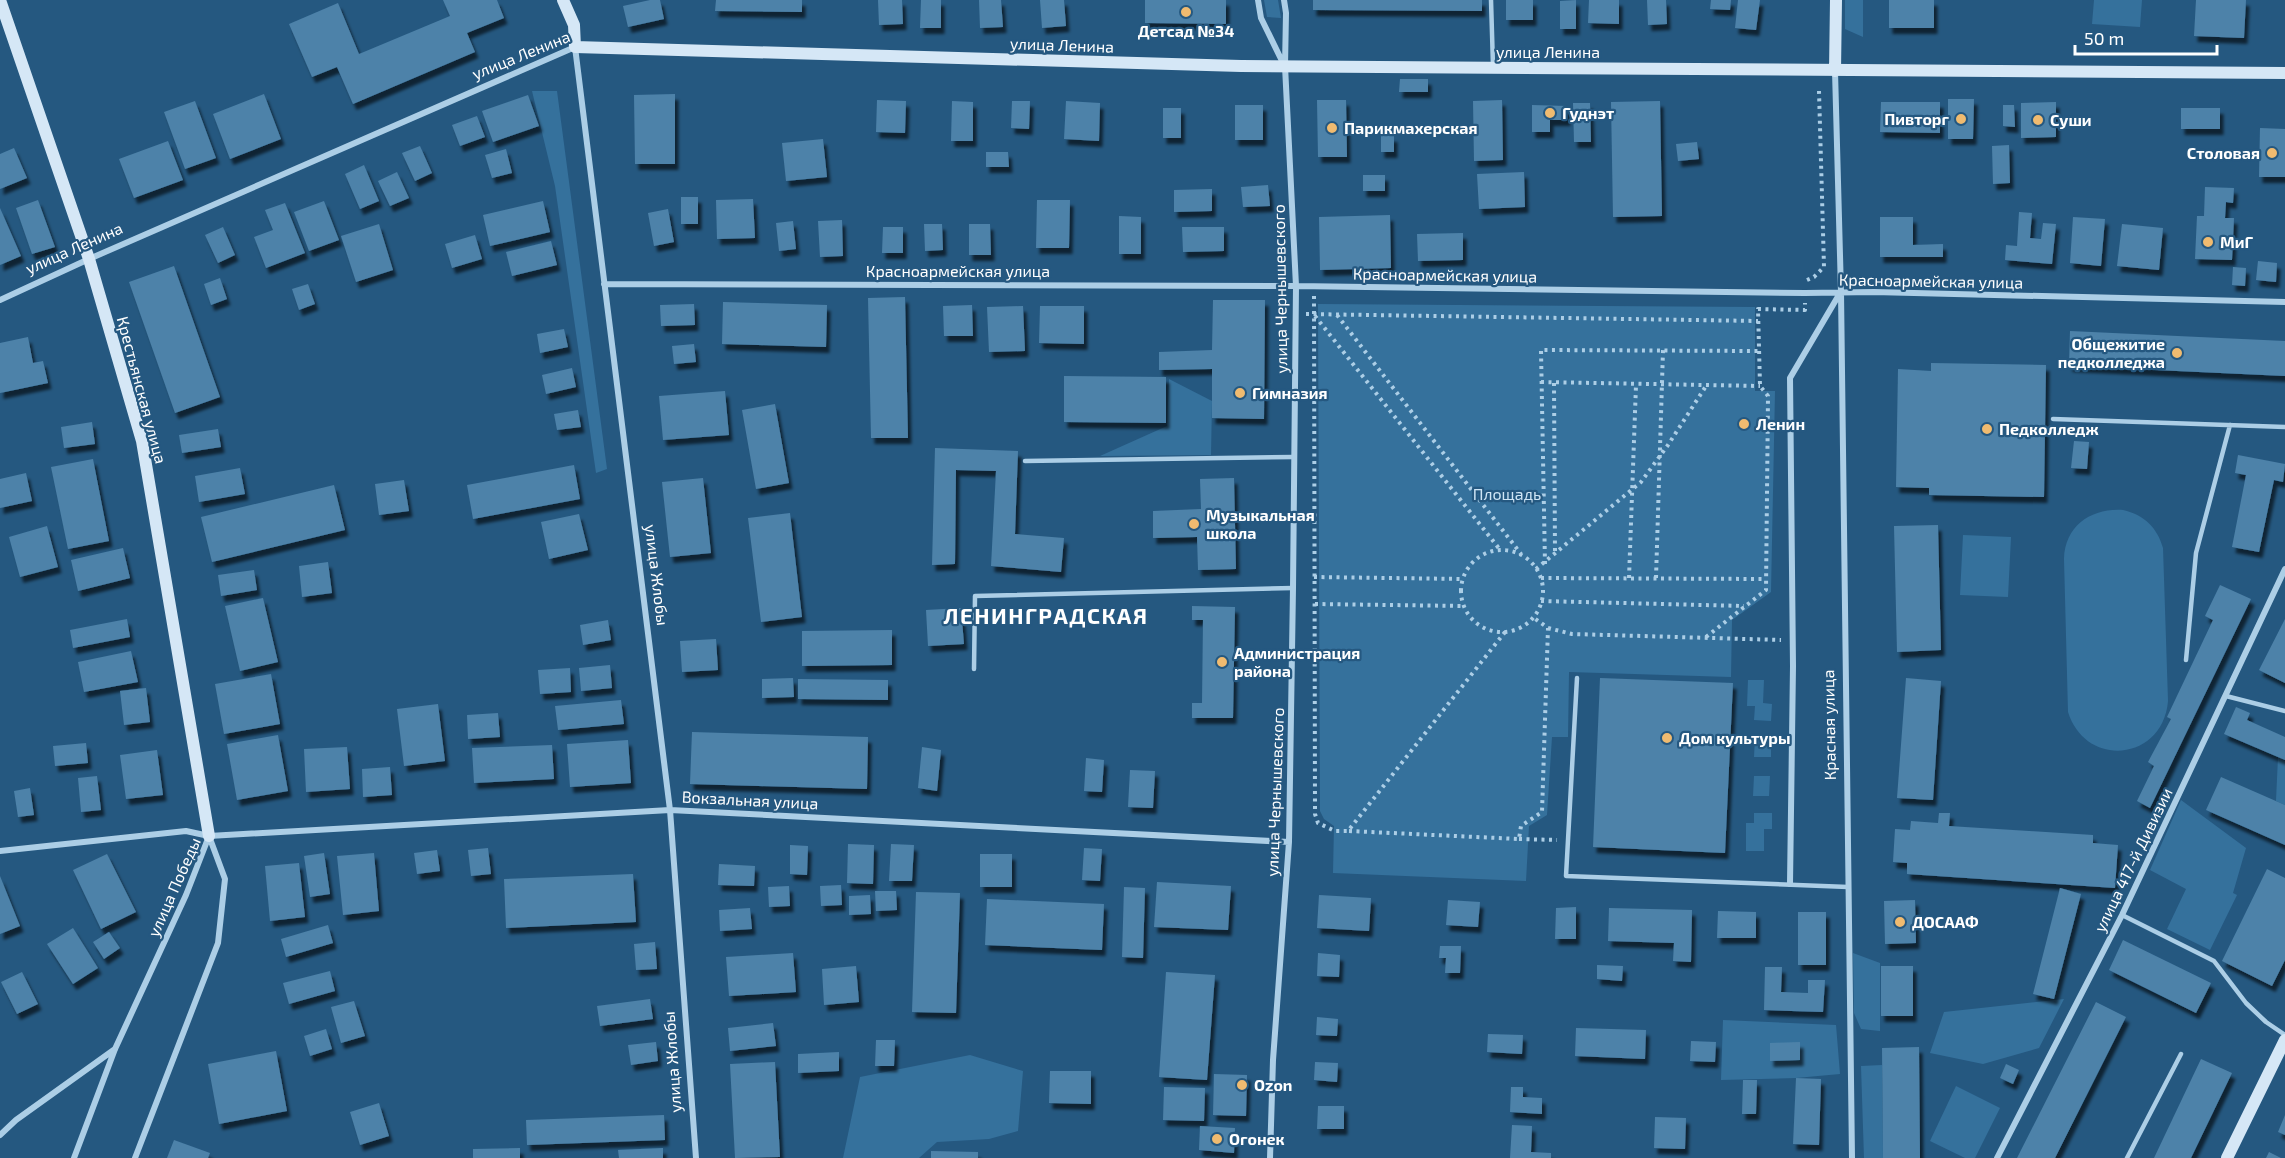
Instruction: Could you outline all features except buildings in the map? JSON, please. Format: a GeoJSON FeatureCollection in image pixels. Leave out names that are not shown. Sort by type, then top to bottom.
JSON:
{"type":"FeatureCollection","features":[{"type":"Feature","properties":{"kind":"street","name":"Крестьянская улица"},"geometry":{"type":"LineString","coordinates":[[0,0],[89,259],[142,441],[209,836]]}},
{"type":"Feature","properties":{"kind":"street","name":"улица Жлобы"},"geometry":{"type":"LineString","coordinates":[[563,0],[574,25],[670,810],[696,1158]]}},
{"type":"Feature","properties":{"kind":"street","name":"улица Чернышевского"},"geometry":{"type":"LineString","coordinates":[[1258,0],[1261,18],[1285,66]]}},
{"type":"Feature","properties":{"kind":"street","name":"улица Чернышевского"},"geometry":{"type":"LineString","coordinates":[[1270,1158],[1273,1060],[1289,842],[1293,588],[1296,286],[1284,0]]}},
{"type":"Feature","properties":{"kind":"street"},"geometry":{"type":"LineString","coordinates":[[1835,71],[1836,0]]}},
{"type":"Feature","properties":{"kind":"street","name":"улица Ленина"},"geometry":{"type":"LineString","coordinates":[[0,300],[575,47],[1285,66],[2285,73]]}},
{"type":"Feature","properties":{"kind":"street","name":"Красная улица"},"geometry":{"type":"LineString","coordinates":[[1835,71],[1841,292],[1852,1158]]}},
{"type":"Feature","properties":{"kind":"street","name":"Красноармейская улица"},"geometry":{"type":"LineString","coordinates":[[604,284],[1314,286],[1841,292],[2285,302]]}},
{"type":"Feature","properties":{"kind":"street"},"geometry":{"type":"LineString","coordinates":[[1790,884],[1792,640],[1790,378],[1841,292]]}},
{"type":"Feature","properties":{"kind":"street","name":"улица 417-й Дивизии"},"geometry":{"type":"LineString","coordinates":[[1997,1158],[2122,915],[2285,569]]}},
{"type":"Feature","properties":{"kind":"street","name":"Вокзальная улица"},"geometry":{"type":"LineString","coordinates":[[0,851],[186,831],[209,836],[670,810],[1289,842]]}},
{"type":"Feature","properties":{"kind":"street","name":"улица Победы"},"geometry":{"type":"LineString","coordinates":[[74,1158],[115,1049],[186,895],[209,836]]}},
{"type":"Feature","properties":{"kind":"street","name":"улица Победы"},"geometry":{"type":"LineString","coordinates":[[135,1158],[218,943],[225,879],[209,836]]}},
{"type":"Feature","properties":{"kind":"street"},"geometry":{"type":"LineString","coordinates":[[2227,1158],[2285,1037]]}},
{"type":"Feature","properties":{"kind":"street"},"geometry":{"type":"LineString","coordinates":[[0,1135],[16,1119],[115,1049]]}},
{"type":"Feature","properties":{"kind":"lane"},"geometry":{"type":"LineString","coordinates":[[1491,0],[1493,68]]}},
{"type":"Feature","properties":{"kind":"lane"},"geometry":{"type":"LineString","coordinates":[[2053,419],[2285,427]]}},
{"type":"Feature","properties":{"kind":"lane"},"geometry":{"type":"LineString","coordinates":[[2186,660],[2196,553],[2230,425]]}},
{"type":"Feature","properties":{"kind":"lane"},"geometry":{"type":"LineString","coordinates":[[1025,461],[1294,456]]}},
{"type":"Feature","properties":{"kind":"lane"},"geometry":{"type":"LineString","coordinates":[[974,669],[975,596],[1293,588]]}},
{"type":"Feature","properties":{"kind":"lane"},"geometry":{"type":"LineString","coordinates":[[1578,678],[1566,876],[1848,887]]}},
{"type":"Feature","properties":{"kind":"lane"},"geometry":{"type":"LineString","coordinates":[[2226,696],[2285,711]]}},
{"type":"Feature","properties":{"kind":"lane"},"geometry":{"type":"LineString","coordinates":[[2122,915],[2214,961],[2246,1003],[2285,1037]]}},
{"type":"Feature","properties":{"kind":"lane"},"geometry":{"type":"LineString","coordinates":[[2127,1158],[2181,1054]]}},
{"type":"Feature","properties":{"kind":"path"},"geometry":{"type":"LineString","coordinates":[[1314,286],[1315,814],[1318,823],[1335,831],[1568,841]]}},
{"type":"Feature","properties":{"kind":"path"},"geometry":{"type":"LineString","coordinates":[[1295,313],[1758,321]]}},
{"type":"Feature","properties":{"kind":"path"},"geometry":{"type":"LineString","coordinates":[[1314,314],[1501,551]]}},
{"type":"Feature","properties":{"kind":"path"},"geometry":{"type":"LineString","coordinates":[[1336,315],[1521,554],[1533,563],[1541,578],[1544,590],[1541,601],[1534,618],[1524,627],[1505,632],[1483,628],[1472,620],[1463,606],[1461,589],[1464,579],[1476,559],[1493,551],[1521,554]]}},
{"type":"Feature","properties":{"kind":"path"},"geometry":{"type":"LineString","coordinates":[[1545,564],[1541,350],[1759,351]]}},
{"type":"Feature","properties":{"kind":"path"},"geometry":{"type":"LineString","coordinates":[[1656,578],[1663,350]]}},
{"type":"Feature","properties":{"kind":"path"},"geometry":{"type":"LineString","coordinates":[[1541,382],[1760,386]]}},
{"type":"Feature","properties":{"kind":"path"},"geometry":{"type":"LineString","coordinates":[[1554,383],[1555,555]]}},
{"type":"Feature","properties":{"kind":"path"},"geometry":{"type":"LineString","coordinates":[[1629,578],[1636,385]]}},
{"type":"Feature","properties":{"kind":"path"},"geometry":{"type":"LineString","coordinates":[[1536,569],[1545,564],[1641,482],[1706,386]]}},
{"type":"Feature","properties":{"kind":"path"},"geometry":{"type":"LineString","coordinates":[[1314,577],[1464,579]]}},
{"type":"Feature","properties":{"kind":"path"},"geometry":{"type":"LineString","coordinates":[[1541,578],[1766,579]]}},
{"type":"Feature","properties":{"kind":"path"},"geometry":{"type":"LineString","coordinates":[[1541,601],[1746,606]]}},
{"type":"Feature","properties":{"kind":"path"},"geometry":{"type":"LineString","coordinates":[[1315,604],[1463,606]]}},
{"type":"Feature","properties":{"kind":"path"},"geometry":{"type":"LineString","coordinates":[[1534,618],[1548,628],[1572,633],[1792,640]]}},
{"type":"Feature","properties":{"kind":"path"},"geometry":{"type":"LineString","coordinates":[[1519,838],[1521,826],[1542,812],[1548,628]]}},
{"type":"Feature","properties":{"kind":"path"},"geometry":{"type":"LineString","coordinates":[[1348,831],[1505,632]]}},
{"type":"Feature","properties":{"kind":"green space"},"geometry":{"type":"Polygon","coordinates":[[[1264,0],[1278,0],[1281,18],[1267,17],[1264,0]]]}},
{"type":"Feature","properties":{"kind":"green space"},"geometry":{"type":"Polygon","coordinates":[[[1845,0],[1863,0],[1863,37],[1845,29],[1845,0]]]}},
{"type":"Feature","properties":{"kind":"green space"},"geometry":{"type":"Polygon","coordinates":[[[2094,0],[2142,0],[2140,27],[2092,24],[2094,0]]]}},
{"type":"Feature","properties":{"kind":"green space"},"geometry":{"type":"Polygon","coordinates":[[[532,91],[557,91],[607,469],[596,473],[555,186],[532,91]]]}},
{"type":"Feature","properties":{"kind":"green space","name":"Площадь"},"geometry":{"type":"Polygon","coordinates":[[[1318,304],[1755,307],[1755,391],[1775,391],[1771,592],[1732,620],[1731,677],[1569,672],[1568,737],[1552,737],[1547,815],[1529,826],[1526,881],[1333,873],[1334,826],[1324,819],[1320,811],[1318,304]]]}},
{"type":"Feature","properties":{"kind":"green space"},"geometry":{"type":"Polygon","coordinates":[[[1169,379],[1212,401],[1211,455],[1100,456],[1167,426],[1169,379]]]}},
{"type":"Feature","properties":{"kind":"green space"},"geometry":{"type":"Polygon","coordinates":[[[2123,510],[2149,523],[2163,548],[2168,701],[2163,721],[2153,736],[2139,746],[2123,750],[2106,749],[2091,743],[2077,730],[2068,712],[2064,559],[2069,537],[2082,521],[2101,512],[2123,510]]]}},
{"type":"Feature","properties":{"kind":"green space"},"geometry":{"type":"Polygon","coordinates":[[[1963,535],[2011,537],[2008,597],[1960,595],[1963,535]]]}},
{"type":"Feature","properties":{"kind":"green space"},"geometry":{"type":"Polygon","coordinates":[[[1748,680],[1764,680],[1763,703],[1772,704],[1771,721],[1754,720],[1755,706],[1747,706],[1748,680]]]}},
{"type":"Feature","properties":{"kind":"green space"},"geometry":{"type":"Polygon","coordinates":[[[1755,737],[1771,738],[1771,757],[1754,757],[1755,737]]]}},
{"type":"Feature","properties":{"kind":"green space"},"geometry":{"type":"Polygon","coordinates":[[[2278,757],[2285,761],[2285,805],[2276,801],[2278,757]]]}},
{"type":"Feature","properties":{"kind":"green space"},"geometry":{"type":"Polygon","coordinates":[[[1754,776],[1770,776],[1769,796],[1753,796],[1754,776]]]}},
{"type":"Feature","properties":{"kind":"green space"},"geometry":{"type":"Polygon","coordinates":[[[2181,800],[2246,848],[2233,893],[2237,895],[2210,950],[2167,929],[2186,889],[2150,870],[2181,800]]]}},
{"type":"Feature","properties":{"kind":"green space"},"geometry":{"type":"Polygon","coordinates":[[[1754,813],[1772,813],[1772,829],[1764,829],[1764,851],[1746,851],[1746,823],[1754,823],[1754,813]]]}},
{"type":"Feature","properties":{"kind":"green space"},"geometry":{"type":"Polygon","coordinates":[[[1853,953],[1880,963],[1880,1031],[1861,1029],[1854,1013],[1853,953]]]}},
{"type":"Feature","properties":{"kind":"green space"},"geometry":{"type":"Polygon","coordinates":[[[2064,999],[2039,1048],[1983,1064],[1930,1053],[1944,1012],[2064,999]]]}},
{"type":"Feature","properties":{"kind":"green space"},"geometry":{"type":"Polygon","coordinates":[[[1723,1020],[1836,1025],[1840,1074],[1721,1080],[1723,1020]]]}},
{"type":"Feature","properties":{"kind":"green space"},"geometry":{"type":"Polygon","coordinates":[[[970,1055],[1023,1071],[1018,1131],[989,1139],[937,1142],[919,1158],[843,1158],[860,1077],[970,1055]]]}},
{"type":"Feature","properties":{"kind":"green space"},"geometry":{"type":"Polygon","coordinates":[[[1882,1065],[1883,1158],[1864,1158],[1861,1066],[1882,1065]]]}},
{"type":"Feature","properties":{"kind":"green space"},"geometry":{"type":"Polygon","coordinates":[[[1956,1086],[2000,1108],[1975,1158],[1965,1158],[1930,1141],[1956,1086]]]}},
{"type":"Feature","properties":{"kind":"place","name":"Детсад №34"},"geometry":{"type":"Point","coordinates":[1186,12]}},
{"type":"Feature","properties":{"kind":"place","name":"Гуднэт"},"geometry":{"type":"Point","coordinates":[1550,113]}},
{"type":"Feature","properties":{"kind":"place","name":"Пивторг"},"geometry":{"type":"Point","coordinates":[1961,119]}},
{"type":"Feature","properties":{"kind":"place","name":"Суши"},"geometry":{"type":"Point","coordinates":[2038,120]}},
{"type":"Feature","properties":{"kind":"place","name":"Парикмахерская"},"geometry":{"type":"Point","coordinates":[1332,128]}},
{"type":"Feature","properties":{"kind":"place","name":"Столовая"},"geometry":{"type":"Point","coordinates":[2272,153]}},
{"type":"Feature","properties":{"kind":"place","name":"МиГ"},"geometry":{"type":"Point","coordinates":[2208,242]}},
{"type":"Feature","properties":{"kind":"place","name":"Общежитие педколледжа"},"geometry":{"type":"Point","coordinates":[2177,353]}},
{"type":"Feature","properties":{"kind":"place","name":"Гимназия"},"geometry":{"type":"Point","coordinates":[1240,393]}},
{"type":"Feature","properties":{"kind":"place","name":"Ленин"},"geometry":{"type":"Point","coordinates":[1744,424]}},
{"type":"Feature","properties":{"kind":"place","name":"Педколледж"},"geometry":{"type":"Point","coordinates":[1987,429]}},
{"type":"Feature","properties":{"kind":"place","name":"Музыкальная школа"},"geometry":{"type":"Point","coordinates":[1194,524]}},
{"type":"Feature","properties":{"kind":"place","name":"Администрация района"},"geometry":{"type":"Point","coordinates":[1222,662]}},
{"type":"Feature","properties":{"kind":"place","name":"Дом культуры"},"geometry":{"type":"Point","coordinates":[1667,738]}},
{"type":"Feature","properties":{"kind":"place","name":"ДОСААФ"},"geometry":{"type":"Point","coordinates":[1900,922]}},
{"type":"Feature","properties":{"kind":"place","name":"Ozon"},"geometry":{"type":"Point","coordinates":[1242,1085]}},
{"type":"Feature","properties":{"kind":"place","name":"Огонек"},"geometry":{"type":"Point","coordinates":[1217,1139]}},
{"type":"Feature","properties":{"kind":"district","name":"ЛЕНИНГРАДСКАЯ"},"geometry":{"type":"Point","coordinates":[1046,616]}}]}
